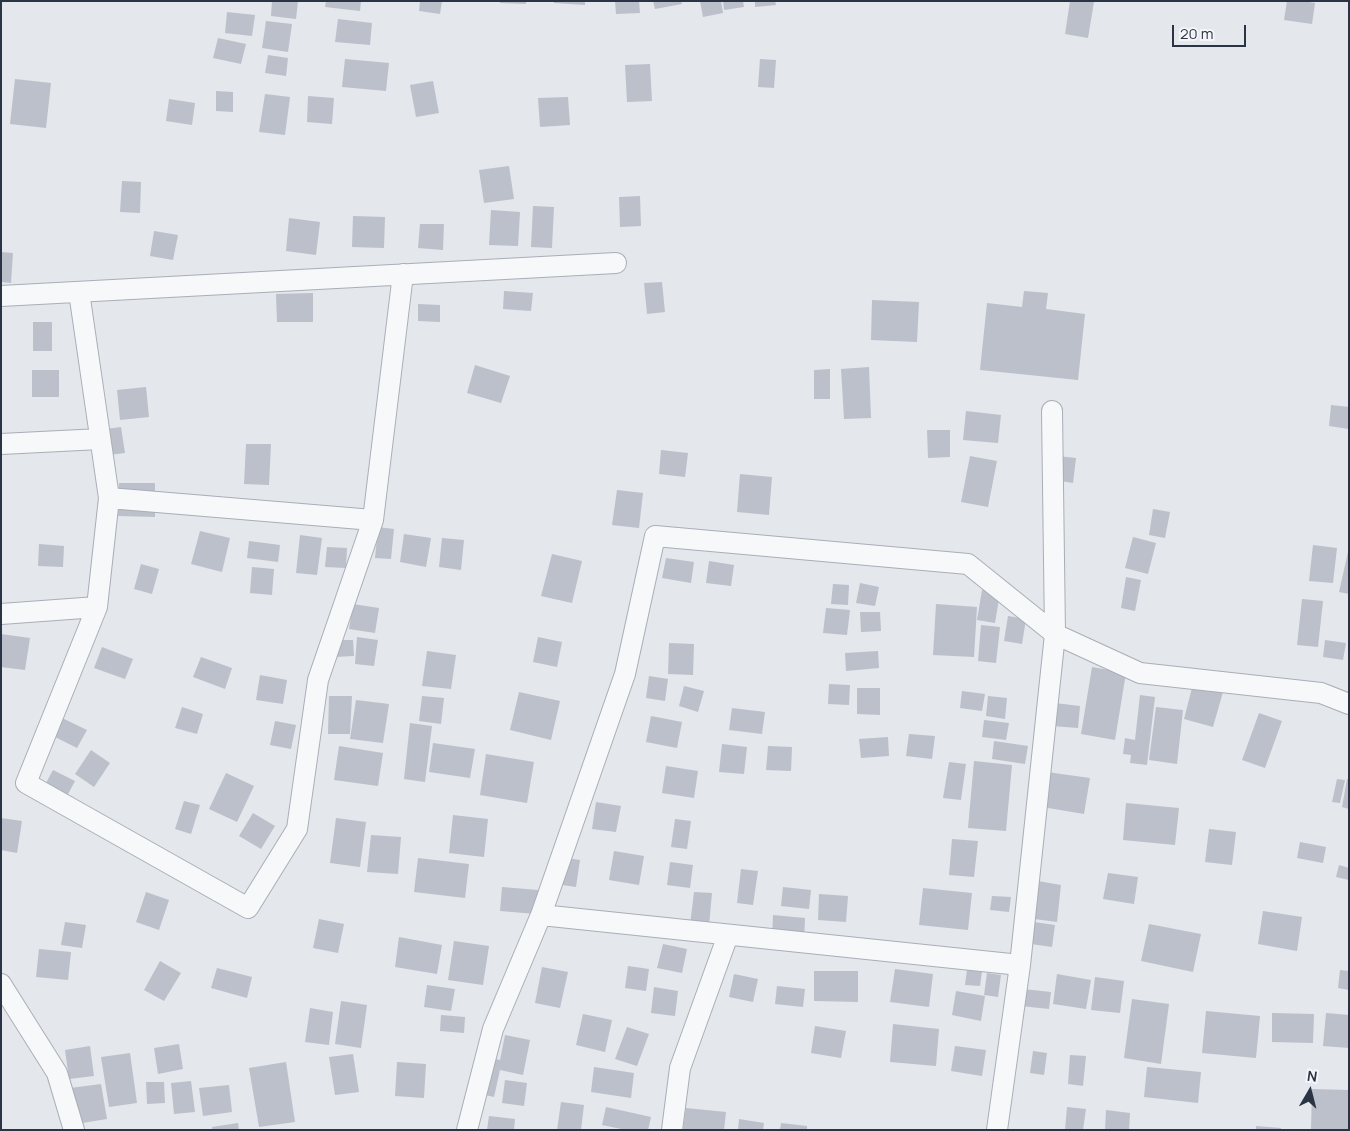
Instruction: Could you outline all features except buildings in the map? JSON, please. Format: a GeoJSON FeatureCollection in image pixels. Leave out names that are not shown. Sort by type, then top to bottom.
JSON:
{"type":"FeatureCollection","features":[{"type":"Feature","properties":{"kind":"street"},"geometry":{"type":"LineString","coordinates":[[1,296],[616,263]]}},
{"type":"Feature","properties":{"kind":"street"},"geometry":{"type":"LineString","coordinates":[[79,292],[109,498],[97,607],[26,783],[248,908],[297,829],[318,680],[373,520],[403,274]]}},
{"type":"Feature","properties":{"kind":"street"},"geometry":{"type":"LineString","coordinates":[[997,1130],[1020,965],[1055,634],[1052,411]]}},
{"type":"Feature","properties":{"kind":"street"},"geometry":{"type":"LineString","coordinates":[[1,444],[100,439]]}},
{"type":"Feature","properties":{"kind":"street"},"geometry":{"type":"LineString","coordinates":[[109,498],[373,520]]}},
{"type":"Feature","properties":{"kind":"street"},"geometry":{"type":"LineString","coordinates":[[467,1130],[493,1029],[541,916],[625,674],[655,536],[968,564],[1055,634],[1140,673],[1321,693],[1349,704]]}},
{"type":"Feature","properties":{"kind":"street"},"geometry":{"type":"LineString","coordinates":[[1,614],[97,607]]}},
{"type":"Feature","properties":{"kind":"street"},"geometry":{"type":"LineString","coordinates":[[541,916],[1020,965]]}},
{"type":"Feature","properties":{"kind":"street"},"geometry":{"type":"LineString","coordinates":[[672,1130],[680,1068],[728,935]]}},
{"type":"Feature","properties":{"kind":"street"},"geometry":{"type":"LineString","coordinates":[[1,984],[57,1073],[74,1130]]}}]}
